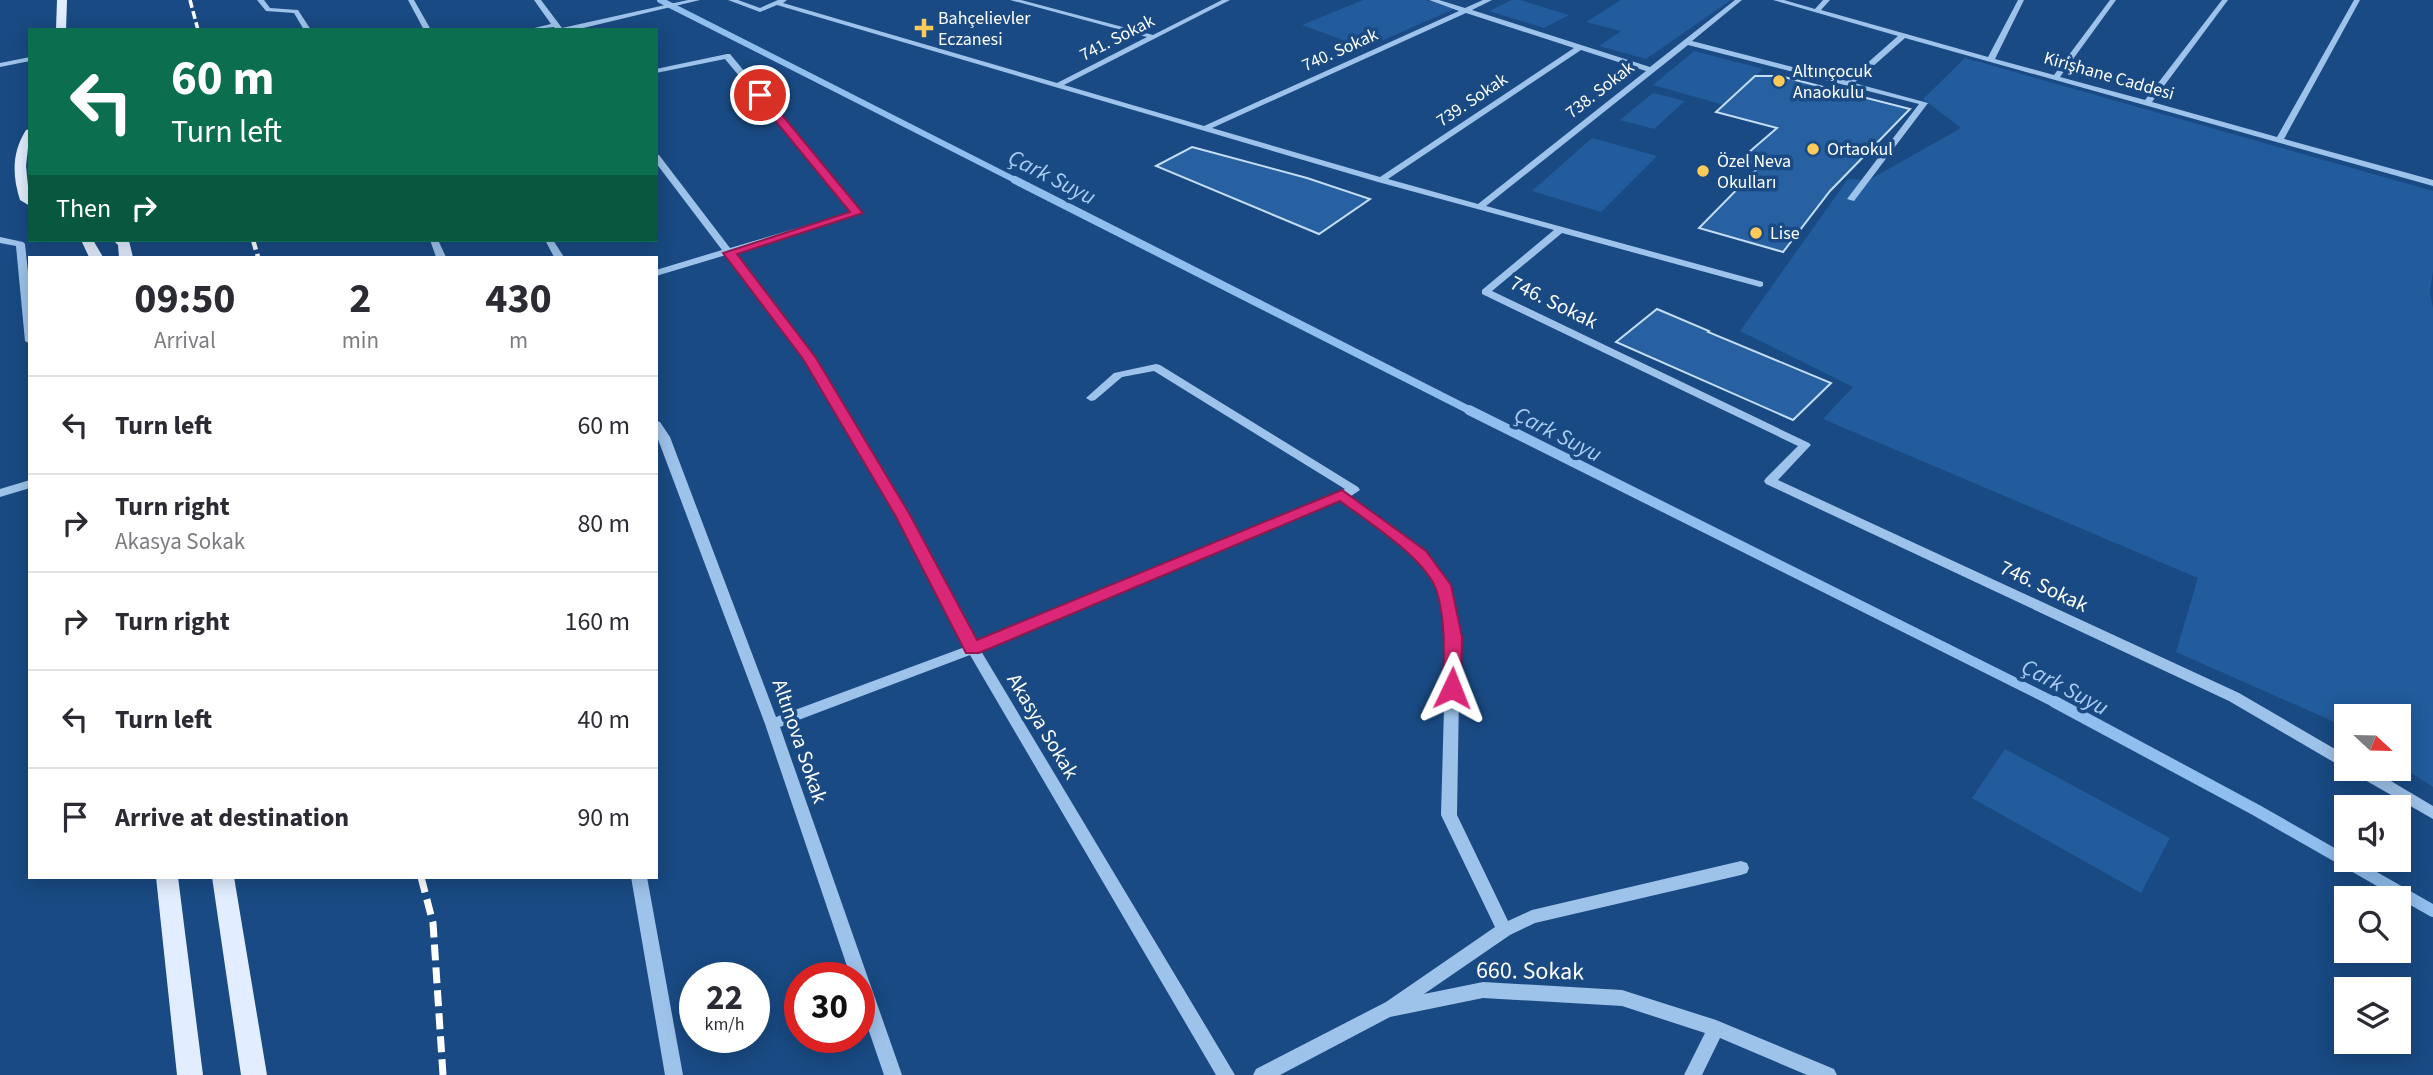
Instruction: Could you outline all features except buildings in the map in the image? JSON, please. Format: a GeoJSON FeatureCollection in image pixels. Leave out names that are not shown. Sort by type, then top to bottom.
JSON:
{"type":"FeatureCollection","features":[{"type":"Feature","properties":{"kind":"main road"},"geometry":{"type":"LineString","coordinates":[[61,28],[62,0]]}},
{"type":"Feature","properties":{"kind":"main road"},"geometry":{"type":"LineString","coordinates":[[28,135],[24,140],[19,179],[28,201]]}},
{"type":"Feature","properties":{"kind":"main road"},"geometry":{"type":"LineString","coordinates":[[167,879],[190,1075]]}},
{"type":"Feature","properties":{"kind":"main road"},"geometry":{"type":"LineString","coordinates":[[223,879],[254,1075]]}},
{"type":"Feature","properties":{"kind":"street"},"geometry":{"type":"LineString","coordinates":[[260,0],[268,10],[296,11],[307,28]]}},
{"type":"Feature","properties":{"kind":"street"},"geometry":{"type":"LineString","coordinates":[[411,0],[427,28]]}},
{"type":"Feature","properties":{"kind":"street"},"geometry":{"type":"LineString","coordinates":[[537,0],[560,28],[697,0]]}},
{"type":"Feature","properties":{"kind":"street"},"geometry":{"type":"LineString","coordinates":[[732,0],[760,10],[781,1],[1381,180],[1481,205],[1759,284]]}},
{"type":"Feature","properties":{"kind":"street"},"geometry":{"type":"LineString","coordinates":[[1013,0],[1154,37]]}},
{"type":"Feature","properties":{"kind":"street","name":"741. Sokak"},"geometry":{"type":"LineString","coordinates":[[1058,85],[1223,0]]}},
{"type":"Feature","properties":{"kind":"street"},"geometry":{"type":"LineString","coordinates":[[1432,0],[1652,69]]}},
{"type":"Feature","properties":{"kind":"street","name":"740. Sokak"},"geometry":{"type":"LineString","coordinates":[[1205,128],[1489,0]]}},
{"type":"Feature","properties":{"kind":"street","name":"738. Sokak"},"geometry":{"type":"LineString","coordinates":[[1481,205],[1739,0]]}},
{"type":"Feature","properties":{"kind":"street","name":"Kirişhane Caddesi"},"geometry":{"type":"LineString","coordinates":[[1776,0],[2433,183]]}},
{"type":"Feature","properties":{"kind":"street"},"geometry":{"type":"LineString","coordinates":[[1817,11],[1827,0]]}},
{"type":"Feature","properties":{"kind":"street"},"geometry":{"type":"LineString","coordinates":[[1992,59],[2021,0]]}},
{"type":"Feature","properties":{"kind":"street"},"geometry":{"type":"LineString","coordinates":[[2056,77],[2113,0]]}},
{"type":"Feature","properties":{"kind":"street"},"geometry":{"type":"LineString","coordinates":[[2147,103],[2225,0]]}},
{"type":"Feature","properties":{"kind":"street"},"geometry":{"type":"LineString","coordinates":[[2279,140],[2357,0]]}},
{"type":"Feature","properties":{"kind":"street"},"geometry":{"type":"LineString","coordinates":[[1848,84],[1903,35]]}},
{"type":"Feature","properties":{"kind":"street"},"geometry":{"type":"LineString","coordinates":[[1686,42],[1924,103],[1851,199]]}},
{"type":"Feature","properties":{"kind":"street","name":"739. Sokak"},"geometry":{"type":"LineString","coordinates":[[1381,180],[1580,47]]}},
{"type":"Feature","properties":{"kind":"street"},"geometry":{"type":"LineString","coordinates":[[658,71],[727,56],[858,213],[658,272]]}},
{"type":"Feature","properties":{"kind":"street"},"geometry":{"type":"LineString","coordinates":[[0,65],[28,59]]}},
{"type":"Feature","properties":{"kind":"street","name":"Akasya Sokak"},"geometry":{"type":"LineString","coordinates":[[658,161],[809,358],[902,515],[973,649],[1226,1075]]}},
{"type":"Feature","properties":{"kind":"street","name":"746. Sokak"},"geometry":{"type":"LineString","coordinates":[[1561,229],[1485,292],[1805,445],[1770,481],[2234,697],[2334,755]]}},
{"type":"Feature","properties":{"kind":"street"},"geometry":{"type":"LineString","coordinates":[[0,240],[20,244],[28,322]]}},
{"type":"Feature","properties":{"kind":"street"},"geometry":{"type":"LineString","coordinates":[[772,723],[973,649],[1354,490],[1156,367],[1118,375],[1091,398]]}},
{"type":"Feature","properties":{"kind":"street","name":"Altınova Sokak"},"geometry":{"type":"LineString","coordinates":[[658,427],[772,723],[893,1075]]}},
{"type":"Feature","properties":{"kind":"street"},"geometry":{"type":"LineString","coordinates":[[0,493],[28,485]]}},
{"type":"Feature","properties":{"kind":"street"},"geometry":{"type":"LineString","coordinates":[[1342,495],[1421,555],[1445,589],[1454,637],[1449,815],[1504,930]]}},
{"type":"Feature","properties":{"kind":"street"},"geometry":{"type":"LineString","coordinates":[[2378,781],[2433,813]]}},
{"type":"Feature","properties":{"kind":"street"},"geometry":{"type":"LineString","coordinates":[[1387,1010],[1504,930],[1532,917],[1741,868]]}},
{"type":"Feature","properties":{"kind":"street"},"geometry":{"type":"LineString","coordinates":[[639,879],[674,1075]]}},
{"type":"Feature","properties":{"kind":"street","name":"660. Sokak"},"geometry":{"type":"LineString","coordinates":[[1262,1075],[1387,1010],[1483,990],[1622,998],[1716,1028],[1828,1075]]}},
{"type":"Feature","properties":{"kind":"street"},"geometry":{"type":"LineString","coordinates":[[1693,1075],[1716,1028]]}},
{"type":"Feature","properties":{"kind":"shaded area"},"geometry":{"type":"Polygon","coordinates":[[[1363,0],[1426,0],[1454,9],[1365,48],[1302,25],[1363,0]]]}},
{"type":"Feature","properties":{"kind":"shaded area"},"geometry":{"type":"Polygon","coordinates":[[[1512,0],[1569,15],[1544,28],[1489,11],[1512,0]]]}},
{"type":"Feature","properties":{"kind":"shaded area"},"geometry":{"type":"Polygon","coordinates":[[[1621,0],[1731,0],[1646,59],[1599,46],[1621,31],[1586,22],[1621,0]]]}},
{"type":"Feature","properties":{"kind":"shaded area"},"geometry":{"type":"Polygon","coordinates":[[[1694,51],[1763,69],[1724,105],[1653,85],[1694,51]]]}},
{"type":"Feature","properties":{"kind":"shaded area"},"geometry":{"type":"Polygon","coordinates":[[[1965,58],[2433,191],[2433,271],[2430,293],[2433,308],[2433,787],[2412,773],[2412,704],[2334,704],[2334,723],[2176,652],[2198,578],[1823,419],[1853,387],[1740,331],[1848,179],[1869,180],[1961,128],[1923,99],[1965,58]]]}},
{"type":"Feature","properties":{"kind":"shaded area"},"geometry":{"type":"Polygon","coordinates":[[[1653,93],[1685,101],[1654,129],[1620,120],[1653,93]]]}},
{"type":"Feature","properties":{"kind":"shaded area"},"geometry":{"type":"Polygon","coordinates":[[[1592,138],[1657,156],[1601,212],[1532,191],[1592,138]]]}},
{"type":"Feature","properties":{"kind":"shaded area"},"geometry":{"type":"Polygon","coordinates":[[[2005,749],[2170,838],[2141,893],[1972,798],[2005,749]]]}},
{"type":"Feature","properties":{"kind":"waterway","name":"Çark Suyu"},"geometry":{"type":"LineString","coordinates":[[660,0],[1019,182]]}},
{"type":"Feature","properties":{"kind":"waterway","name":"Çark Suyu"},"geometry":{"type":"LineString","coordinates":[[1015,180],[1473,412]]}},
{"type":"Feature","properties":{"kind":"waterway","name":"Çark Suyu"},"geometry":{"type":"LineString","coordinates":[[1473,412],[2058,704]]}},
{"type":"Feature","properties":{"kind":"waterway","name":"Çark Suyu"},"geometry":{"type":"LineString","coordinates":[[2055,702],[2256,810],[2433,911]]}},
{"type":"Feature","properties":{"kind":"railway"},"geometry":{"type":"LineString","coordinates":[[190,0],[197,28]]}},
{"type":"Feature","properties":{"kind":"railway"},"geometry":{"type":"LineString","coordinates":[[254,242],[258,256]]}},
{"type":"Feature","properties":{"kind":"railway"},"geometry":{"type":"LineString","coordinates":[[422,879],[433,923],[443,1075]]}},
{"type":"Feature","properties":{"kind":"place","name":"Bahçelievler Eczanesi"},"geometry":{"type":"Point","coordinates":[924,28]}},
{"type":"Feature","properties":{"kind":"place","name":"Altınçocuk Anaokulu"},"geometry":{"type":"Point","coordinates":[1779,81]}},
{"type":"Feature","properties":{"kind":"place","name":"Ortaokul"},"geometry":{"type":"Point","coordinates":[1813,149]}},
{"type":"Feature","properties":{"kind":"place","name":"Özel Neva Okulları"},"geometry":{"type":"Point","coordinates":[1703,171]}},
{"type":"Feature","properties":{"kind":"place","name":"Lise"},"geometry":{"type":"Point","coordinates":[1756,233]}},
{"type":"Feature","properties":{"kind":"route"},"geometry":{"type":"LineString","coordinates":[[760,95],[858,213],[729,253],[809,358],[902,515],[973,649],[1342,495],[1421,555],[1445,589],[1454,637],[1452,688]]}}]}
